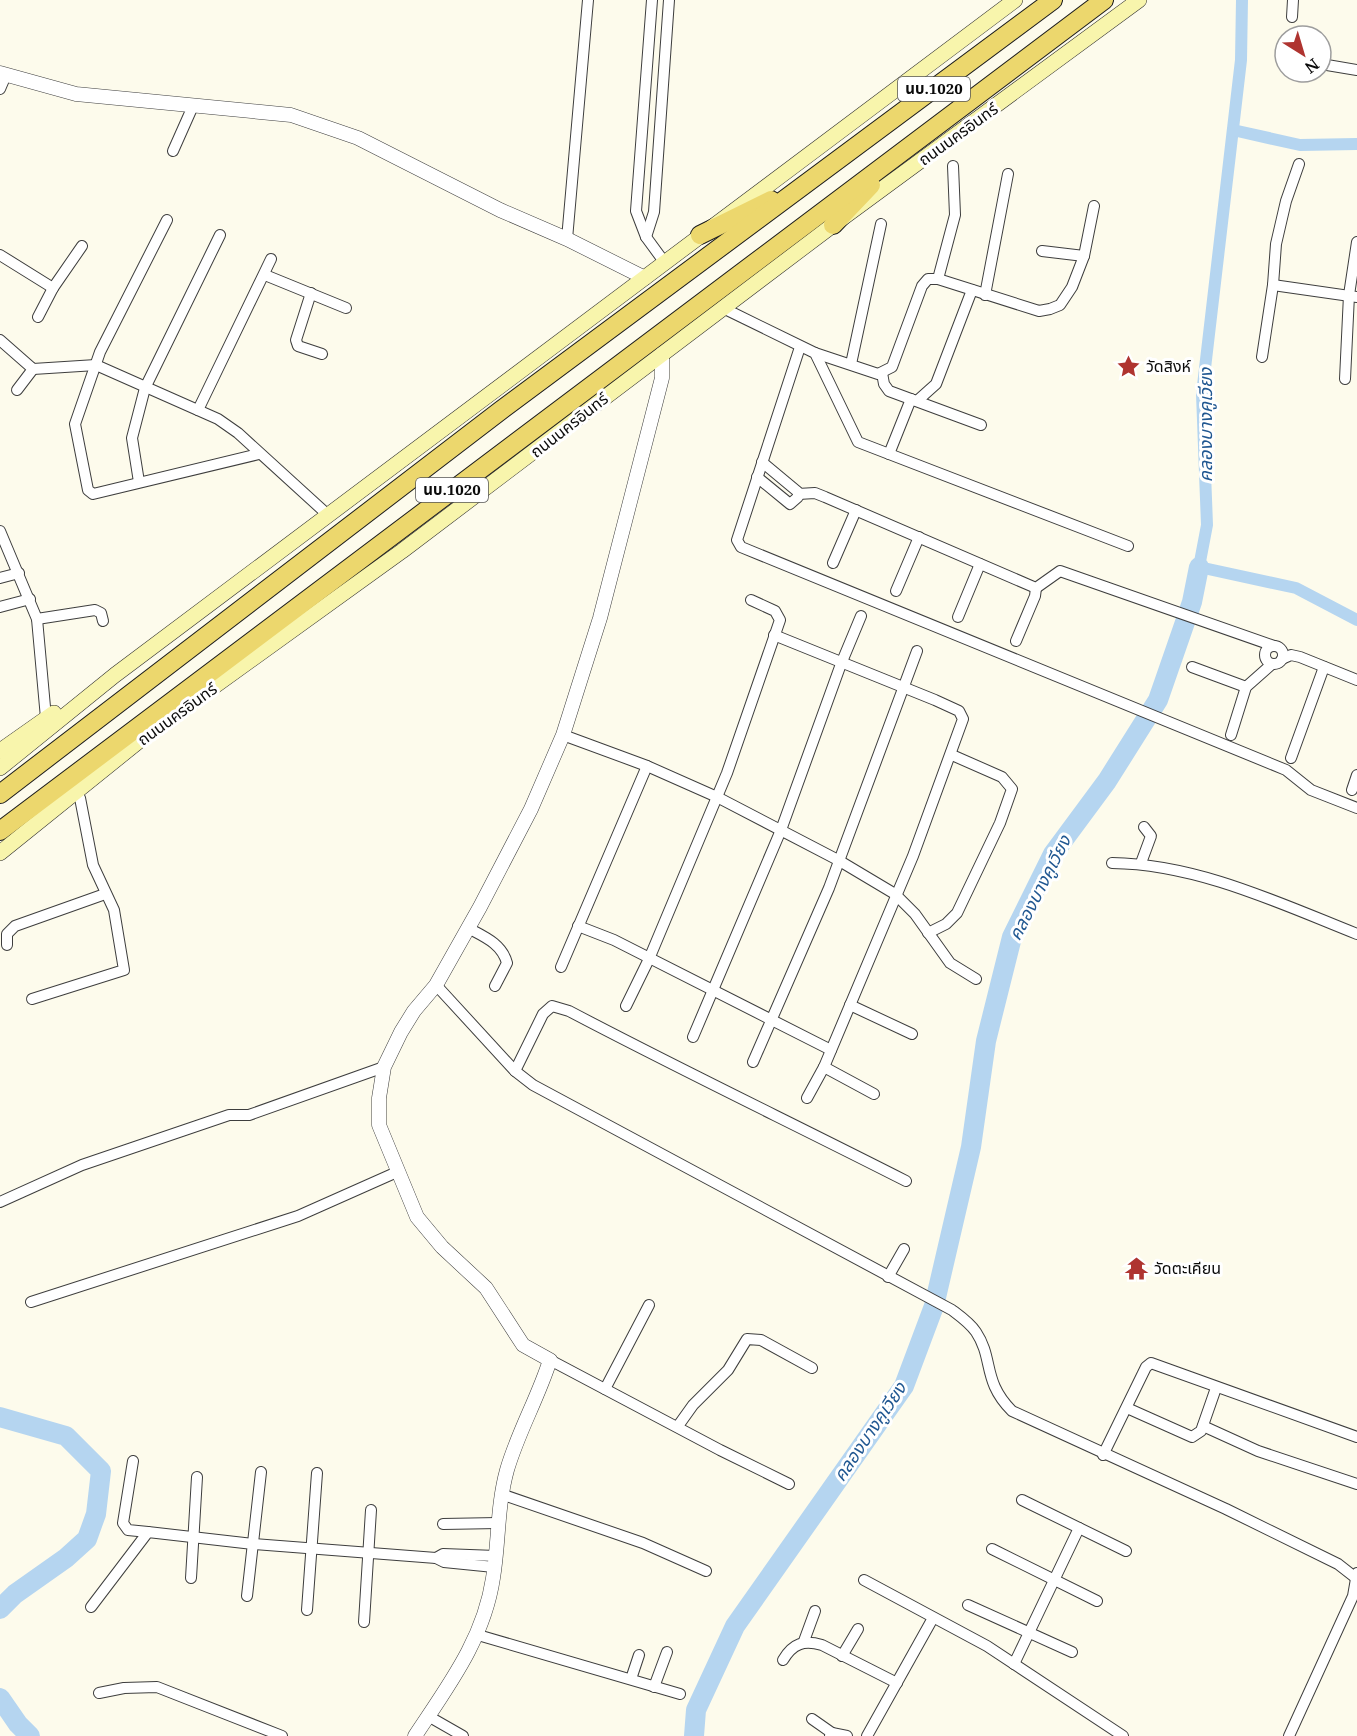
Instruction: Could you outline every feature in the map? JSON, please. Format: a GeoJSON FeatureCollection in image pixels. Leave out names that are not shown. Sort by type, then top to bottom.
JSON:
{"type":"FeatureCollection","features":[{"type":"Feature","properties":{"kind":"main road","name":"นบ.1020"},"geometry":{"type":"LineString","coordinates":[[0,768],[115,675],[1015,0]]}},
{"type":"Feature","properties":{"kind":"main road","name":"นบ.1020"},"geometry":{"type":"LineString","coordinates":[[0,794],[500,411],[1053,0]]}},
{"type":"Feature","properties":{"kind":"main road","name":"ถนนนครอินทร์"},"geometry":{"type":"LineString","coordinates":[[0,831],[1104,0]]}},
{"type":"Feature","properties":{"kind":"main road","name":"ถนนนครอินทร์"},"geometry":{"type":"LineString","coordinates":[[0,853],[144,737],[410,545],[833,225],[1139,0]]}},
{"type":"Feature","properties":{"kind":"main road"},"geometry":{"type":"LineString","coordinates":[[833,225],[905,148]]}},
{"type":"Feature","properties":{"kind":"main road"},"geometry":{"type":"LineString","coordinates":[[700,235],[814,178]]}},
{"type":"Feature","properties":{"kind":"main road"},"geometry":{"type":"LineString","coordinates":[[0,751],[46,718],[115,675]]}},
{"type":"Feature","properties":{"kind":"main road"},"geometry":{"type":"LineString","coordinates":[[0,861],[70,809],[144,737]]}},
{"type":"Feature","properties":{"kind":"street"},"geometry":{"type":"LineString","coordinates":[[567,239],[588,0]]}},
{"type":"Feature","properties":{"kind":"street"},"geometry":{"type":"LineString","coordinates":[[652,0],[636,211],[646,237],[665,263]]}},
{"type":"Feature","properties":{"kind":"street"},"geometry":{"type":"LineString","coordinates":[[646,237],[654,212],[669,0]]}},
{"type":"Feature","properties":{"kind":"street"},"geometry":{"type":"LineString","coordinates":[[1292,17],[1293,0]]}},
{"type":"Feature","properties":{"kind":"street"},"geometry":{"type":"LineString","coordinates":[[1333,66],[1357,70]]}},
{"type":"Feature","properties":{"kind":"street"},"geometry":{"type":"LineString","coordinates":[[0,89],[3,74],[76,94],[291,114],[345,132],[500,210],[567,239],[645,278]]}},
{"type":"Feature","properties":{"kind":"street"},"geometry":{"type":"LineString","coordinates":[[172,151],[193,106]]}},
{"type":"Feature","properties":{"kind":"street"},"geometry":{"type":"LineString","coordinates":[[644,123],[662,124]]}},
{"type":"Feature","properties":{"kind":"street"},"geometry":{"type":"LineString","coordinates":[[1262,357],[1273,285],[1276,244],[1286,201],[1299,164]]}},
{"type":"Feature","properties":{"kind":"street"},"geometry":{"type":"LineString","coordinates":[[938,279],[955,215],[953,166]]}},
{"type":"Feature","properties":{"kind":"street"},"geometry":{"type":"LineString","coordinates":[[986,295],[1008,174]]}},
{"type":"Feature","properties":{"kind":"street"},"geometry":{"type":"LineString","coordinates":[[639,178],[657,180]]}},
{"type":"Feature","properties":{"kind":"street"},"geometry":{"type":"LineString","coordinates":[[723,308],[800,347],[882,373],[892,367],[922,286],[928,279],[938,279],[1039,311],[1060,305],[1072,287],[1084,256],[1094,206]]}},
{"type":"Feature","properties":{"kind":"street"},"geometry":{"type":"LineString","coordinates":[[167,220],[96,365],[75,424],[88,490],[93,494],[259,454]]}},
{"type":"Feature","properties":{"kind":"street"},"geometry":{"type":"LineString","coordinates":[[851,364],[881,224]]}},
{"type":"Feature","properties":{"kind":"street"},"geometry":{"type":"LineString","coordinates":[[139,482],[132,438],[146,388],[220,236]]}},
{"type":"Feature","properties":{"kind":"street"},"geometry":{"type":"LineString","coordinates":[[1345,379],[1357,242]]}},
{"type":"Feature","properties":{"kind":"street"},"geometry":{"type":"LineString","coordinates":[[38,317],[53,288],[82,246]]}},
{"type":"Feature","properties":{"kind":"street"},"geometry":{"type":"LineString","coordinates":[[1042,251],[1084,256]]}},
{"type":"Feature","properties":{"kind":"street"},"geometry":{"type":"LineString","coordinates":[[0,255],[53,288]]}},
{"type":"Feature","properties":{"kind":"street"},"geometry":{"type":"LineString","coordinates":[[198,410],[271,259]]}},
{"type":"Feature","properties":{"kind":"street"},"geometry":{"type":"LineString","coordinates":[[265,274],[346,309]]}},
{"type":"Feature","properties":{"kind":"street"},"geometry":{"type":"LineString","coordinates":[[1273,285],[1353,296]]}},
{"type":"Feature","properties":{"kind":"street"},"geometry":{"type":"LineString","coordinates":[[889,454],[914,400],[936,384],[972,290]]}},
{"type":"Feature","properties":{"kind":"street"},"geometry":{"type":"LineString","coordinates":[[311,293],[296,340],[298,346],[322,354]]}},
{"type":"Feature","properties":{"kind":"street"},"geometry":{"type":"LineString","coordinates":[[1,342],[33,369],[96,365],[198,410],[238,433],[328,515]]}},
{"type":"Feature","properties":{"kind":"street"},"geometry":{"type":"LineString","coordinates":[[800,347],[737,540],[741,547],[1214,743],[1286,770],[1311,790],[1357,808]]}},
{"type":"Feature","properties":{"kind":"street"},"geometry":{"type":"LineString","coordinates":[[815,353],[854,438],[858,442],[1128,546]]}},
{"type":"Feature","properties":{"kind":"street"},"geometry":{"type":"LineString","coordinates":[[662,354],[663,378],[600,618],[563,735],[531,809],[468,928],[436,985],[414,1011],[384,1067],[379,1098],[379,1125],[397,1172],[422,1224],[486,1288],[523,1345],[720,1450],[789,1484]]}},
{"type":"Feature","properties":{"kind":"street"},"geometry":{"type":"LineString","coordinates":[[17,390],[33,369]]}},
{"type":"Feature","properties":{"kind":"street"},"geometry":{"type":"LineString","coordinates":[[882,373],[888,390],[981,425]]}},
{"type":"Feature","properties":{"kind":"street"},"geometry":{"type":"LineString","coordinates":[[762,462],[798,494],[815,493],[1036,588]]}},
{"type":"Feature","properties":{"kind":"street"},"geometry":{"type":"LineString","coordinates":[[757,477],[790,504],[798,494]]}},
{"type":"Feature","properties":{"kind":"street"},"geometry":{"type":"LineString","coordinates":[[833,563],[856,510]]}},
{"type":"Feature","properties":{"kind":"street"},"geometry":{"type":"LineString","coordinates":[[0,531],[37,619],[46,718]]}},
{"type":"Feature","properties":{"kind":"street"},"geometry":{"type":"LineString","coordinates":[[896,591],[919,537]]}},
{"type":"Feature","properties":{"kind":"street"},"geometry":{"type":"LineString","coordinates":[[958,617],[980,564]]}},
{"type":"Feature","properties":{"kind":"street"},"geometry":{"type":"LineString","coordinates":[[1016,641],[1035,596],[1036,588],[1060,571],[1137,596],[1274,646],[1281,650],[1277,661]]}},
{"type":"Feature","properties":{"kind":"street"},"geometry":{"type":"LineString","coordinates":[[0,578],[19,573]]}},
{"type":"Feature","properties":{"kind":"street"},"geometry":{"type":"LineString","coordinates":[[0,607],[30,599]]}},
{"type":"Feature","properties":{"kind":"street"},"geometry":{"type":"LineString","coordinates":[[626,1006],[650,959],[717,797],[780,620],[778,615],[751,600]]}},
{"type":"Feature","properties":{"kind":"street"},"geometry":{"type":"LineString","coordinates":[[37,619],[95,609],[101,614],[103,621]]}},
{"type":"Feature","properties":{"kind":"street"},"geometry":{"type":"LineString","coordinates":[[693,1037],[781,830],[841,664],[861,616]]}},
{"type":"Feature","properties":{"kind":"street"},"geometry":{"type":"LineString","coordinates":[[774,635],[959,711],[963,718],[952,755],[913,856],[895,894],[824,1067],[807,1098]]}},
{"type":"Feature","properties":{"kind":"street"},"geometry":{"type":"LineString","coordinates":[[753,1062],[772,1022],[838,860],[917,651]]}},
{"type":"Feature","properties":{"kind":"street"},"geometry":{"type":"LineString","coordinates":[[1232,735],[1246,687],[1277,661],[1291,655],[1300,657],[1357,680]]}},
{"type":"Feature","properties":{"kind":"street"},"geometry":{"type":"LineString","coordinates":[[1192,667],[1246,687]]}},
{"type":"Feature","properties":{"kind":"street"},"geometry":{"type":"LineString","coordinates":[[1291,758],[1324,667]]}},
{"type":"Feature","properties":{"kind":"street"},"geometry":{"type":"LineString","coordinates":[[563,735],[647,766],[717,797],[838,860],[906,903],[950,963],[976,979]]}},
{"type":"Feature","properties":{"kind":"street"},"geometry":{"type":"LineString","coordinates":[[928,933],[946,924],[957,913],[1000,823],[1012,789],[1002,777],[952,755]]}},
{"type":"Feature","properties":{"kind":"street"},"geometry":{"type":"LineString","coordinates":[[561,967],[647,766]]}},
{"type":"Feature","properties":{"kind":"street"},"geometry":{"type":"LineString","coordinates":[[1352,790],[1357,775]]}},
{"type":"Feature","properties":{"kind":"street"},"geometry":{"type":"LineString","coordinates":[[32,999],[124,970],[114,910],[93,865],[80,798]]}},
{"type":"Feature","properties":{"kind":"street"},"geometry":{"type":"LineString","coordinates":[[1141,863],[1151,836],[1144,827]]}},
{"type":"Feature","properties":{"kind":"street"},"geometry":{"type":"LineString","coordinates":[[1112,863],[1141,863],[1208,878],[1357,934]]}},
{"type":"Feature","properties":{"kind":"street"},"geometry":{"type":"LineString","coordinates":[[7,945],[8,934],[15,926],[105,894]]}},
{"type":"Feature","properties":{"kind":"street"},"geometry":{"type":"LineString","coordinates":[[578,926],[614,940],[712,992],[831,1050]]}},
{"type":"Feature","properties":{"kind":"street"},"geometry":{"type":"LineString","coordinates":[[468,928],[497,945],[504,953],[507,963],[495,986]]}},
{"type":"Feature","properties":{"kind":"street"},"geometry":{"type":"LineString","coordinates":[[436,985],[515,1071],[533,1085],[952,1310],[976,1332],[990,1381],[1000,1399],[1012,1412],[1226,1509],[1338,1564],[1357,1576],[1353,1596],[1288,1736]]}},
{"type":"Feature","properties":{"kind":"street"},"geometry":{"type":"LineString","coordinates":[[850,1005],[912,1034]]}},
{"type":"Feature","properties":{"kind":"street"},"geometry":{"type":"LineString","coordinates":[[515,1071],[543,1014],[552,1006],[569,1011],[714,1087],[785,1119],[906,1181]]}},
{"type":"Feature","properties":{"kind":"street"},"geometry":{"type":"LineString","coordinates":[[0,1202],[82,1166],[229,1115],[249,1115],[384,1067]]}},
{"type":"Feature","properties":{"kind":"street"},"geometry":{"type":"LineString","coordinates":[[824,1067],[874,1094]]}},
{"type":"Feature","properties":{"kind":"street"},"geometry":{"type":"LineString","coordinates":[[31,1302],[298,1216],[397,1172]]}},
{"type":"Feature","properties":{"kind":"street"},"geometry":{"type":"LineString","coordinates":[[888,1277],[904,1249]]}},
{"type":"Feature","properties":{"kind":"street"},"geometry":{"type":"LineString","coordinates":[[605,1389],[649,1305]]}},
{"type":"Feature","properties":{"kind":"street"},"geometry":{"type":"LineString","coordinates":[[678,1426],[693,1405],[715,1386],[728,1370],[747,1339],[761,1340],[812,1368]]}},
{"type":"Feature","properties":{"kind":"street"},"geometry":{"type":"LineString","coordinates":[[415,1736],[478,1635],[488,1601],[495,1561],[501,1494],[518,1439],[550,1360]]}},
{"type":"Feature","properties":{"kind":"street"},"geometry":{"type":"LineString","coordinates":[[1103,1455],[1146,1367],[1151,1363],[1357,1437]]}},
{"type":"Feature","properties":{"kind":"street"},"geometry":{"type":"LineString","coordinates":[[1127,1408],[1192,1437],[1198,1436],[1216,1388]]}},
{"type":"Feature","properties":{"kind":"street"},"geometry":{"type":"LineString","coordinates":[[1203,1426],[1258,1451],[1357,1484]]}},
{"type":"Feature","properties":{"kind":"street"},"geometry":{"type":"LineString","coordinates":[[133,1461],[123,1523],[128,1530],[253,1544],[436,1558],[444,1562],[495,1561]]}},
{"type":"Feature","properties":{"kind":"street"},"geometry":{"type":"LineString","coordinates":[[247,1596],[261,1472]]}},
{"type":"Feature","properties":{"kind":"street"},"geometry":{"type":"LineString","coordinates":[[307,1610],[317,1473]]}},
{"type":"Feature","properties":{"kind":"street"},"geometry":{"type":"LineString","coordinates":[[191,1578],[197,1477]]}},
{"type":"Feature","properties":{"kind":"street"},"geometry":{"type":"LineString","coordinates":[[501,1494],[643,1543],[706,1572]]}},
{"type":"Feature","properties":{"kind":"street"},"geometry":{"type":"LineString","coordinates":[[1022,1500],[1126,1551]]}},
{"type":"Feature","properties":{"kind":"street"},"geometry":{"type":"LineString","coordinates":[[364,1622],[371,1510]]}},
{"type":"Feature","properties":{"kind":"street"},"geometry":{"type":"LineString","coordinates":[[443,1524],[498,1523]]}},
{"type":"Feature","properties":{"kind":"street"},"geometry":{"type":"LineString","coordinates":[[1014,1664],[1079,1528]]}},
{"type":"Feature","properties":{"kind":"street"},"geometry":{"type":"LineString","coordinates":[[91,1607],[148,1532]]}},
{"type":"Feature","properties":{"kind":"street"},"geometry":{"type":"LineString","coordinates":[[992,1549],[1097,1601]]}},
{"type":"Feature","properties":{"kind":"street"},"geometry":{"type":"LineString","coordinates":[[864,1580],[987,1646],[1123,1736]]}},
{"type":"Feature","properties":{"kind":"street"},"geometry":{"type":"LineString","coordinates":[[968,1605],[1072,1652]]}},
{"type":"Feature","properties":{"kind":"street"},"geometry":{"type":"LineString","coordinates":[[783,1660],[792,1648],[804,1641],[815,1611]]}},
{"type":"Feature","properties":{"kind":"street"},"geometry":{"type":"LineString","coordinates":[[867,1736],[933,1618]]}},
{"type":"Feature","properties":{"kind":"street"},"geometry":{"type":"LineString","coordinates":[[842,1656],[858,1629]]}},
{"type":"Feature","properties":{"kind":"street"},"geometry":{"type":"LineString","coordinates":[[478,1635],[680,1694]]}},
{"type":"Feature","properties":{"kind":"street"},"geometry":{"type":"LineString","coordinates":[[804,1641],[822,1645],[897,1683]]}},
{"type":"Feature","properties":{"kind":"street"},"geometry":{"type":"LineString","coordinates":[[654,1687],[667,1652]]}},
{"type":"Feature","properties":{"kind":"street"},"geometry":{"type":"LineString","coordinates":[[631,1679],[639,1655]]}},
{"type":"Feature","properties":{"kind":"street"},"geometry":{"type":"LineString","coordinates":[[99,1693],[124,1688],[157,1687],[282,1736]]}},
{"type":"Feature","properties":{"kind":"street"},"geometry":{"type":"LineString","coordinates":[[428,1716],[462,1736]]}},
{"type":"Feature","properties":{"kind":"street"},"geometry":{"type":"LineString","coordinates":[[812,1719],[831,1735],[847,1736]]}},
{"type":"Feature","properties":{"kind":"waterway","name":"คลองบางคูเวียง"},"geometry":{"type":"LineString","coordinates":[[1242,0],[1241,60],[1202,394],[1207,525],[1199,567],[1296,588],[1357,620]]}},
{"type":"Feature","properties":{"kind":"waterway"},"geometry":{"type":"LineString","coordinates":[[1233,130],[1300,145],[1357,144]]}},
{"type":"Feature","properties":{"kind":"waterway","name":"คลองบางคูเวียง"},"geometry":{"type":"LineString","coordinates":[[694,1736],[696,1710],[735,1626],[904,1386],[934,1306],[971,1147],[986,1041],[1012,937],[1053,854],[1107,781],[1158,700],[1192,602],[1199,567]]}},
{"type":"Feature","properties":{"kind":"waterway"},"geometry":{"type":"LineString","coordinates":[[0,1417],[66,1436],[101,1471],[96,1514],[87,1539],[66,1558],[15,1594],[0,1609]]}},
{"type":"Feature","properties":{"kind":"waterway"},"geometry":{"type":"LineString","coordinates":[[0,1698],[18,1724],[30,1736]]}},
{"type":"Feature","properties":{"kind":"place","name":"วัดสิงห์"},"geometry":{"type":"Point","coordinates":[1128,366]}},
{"type":"Feature","properties":{"kind":"place","name":"วัดตะเคียน"},"geometry":{"type":"Point","coordinates":[1136,1268]}}]}
